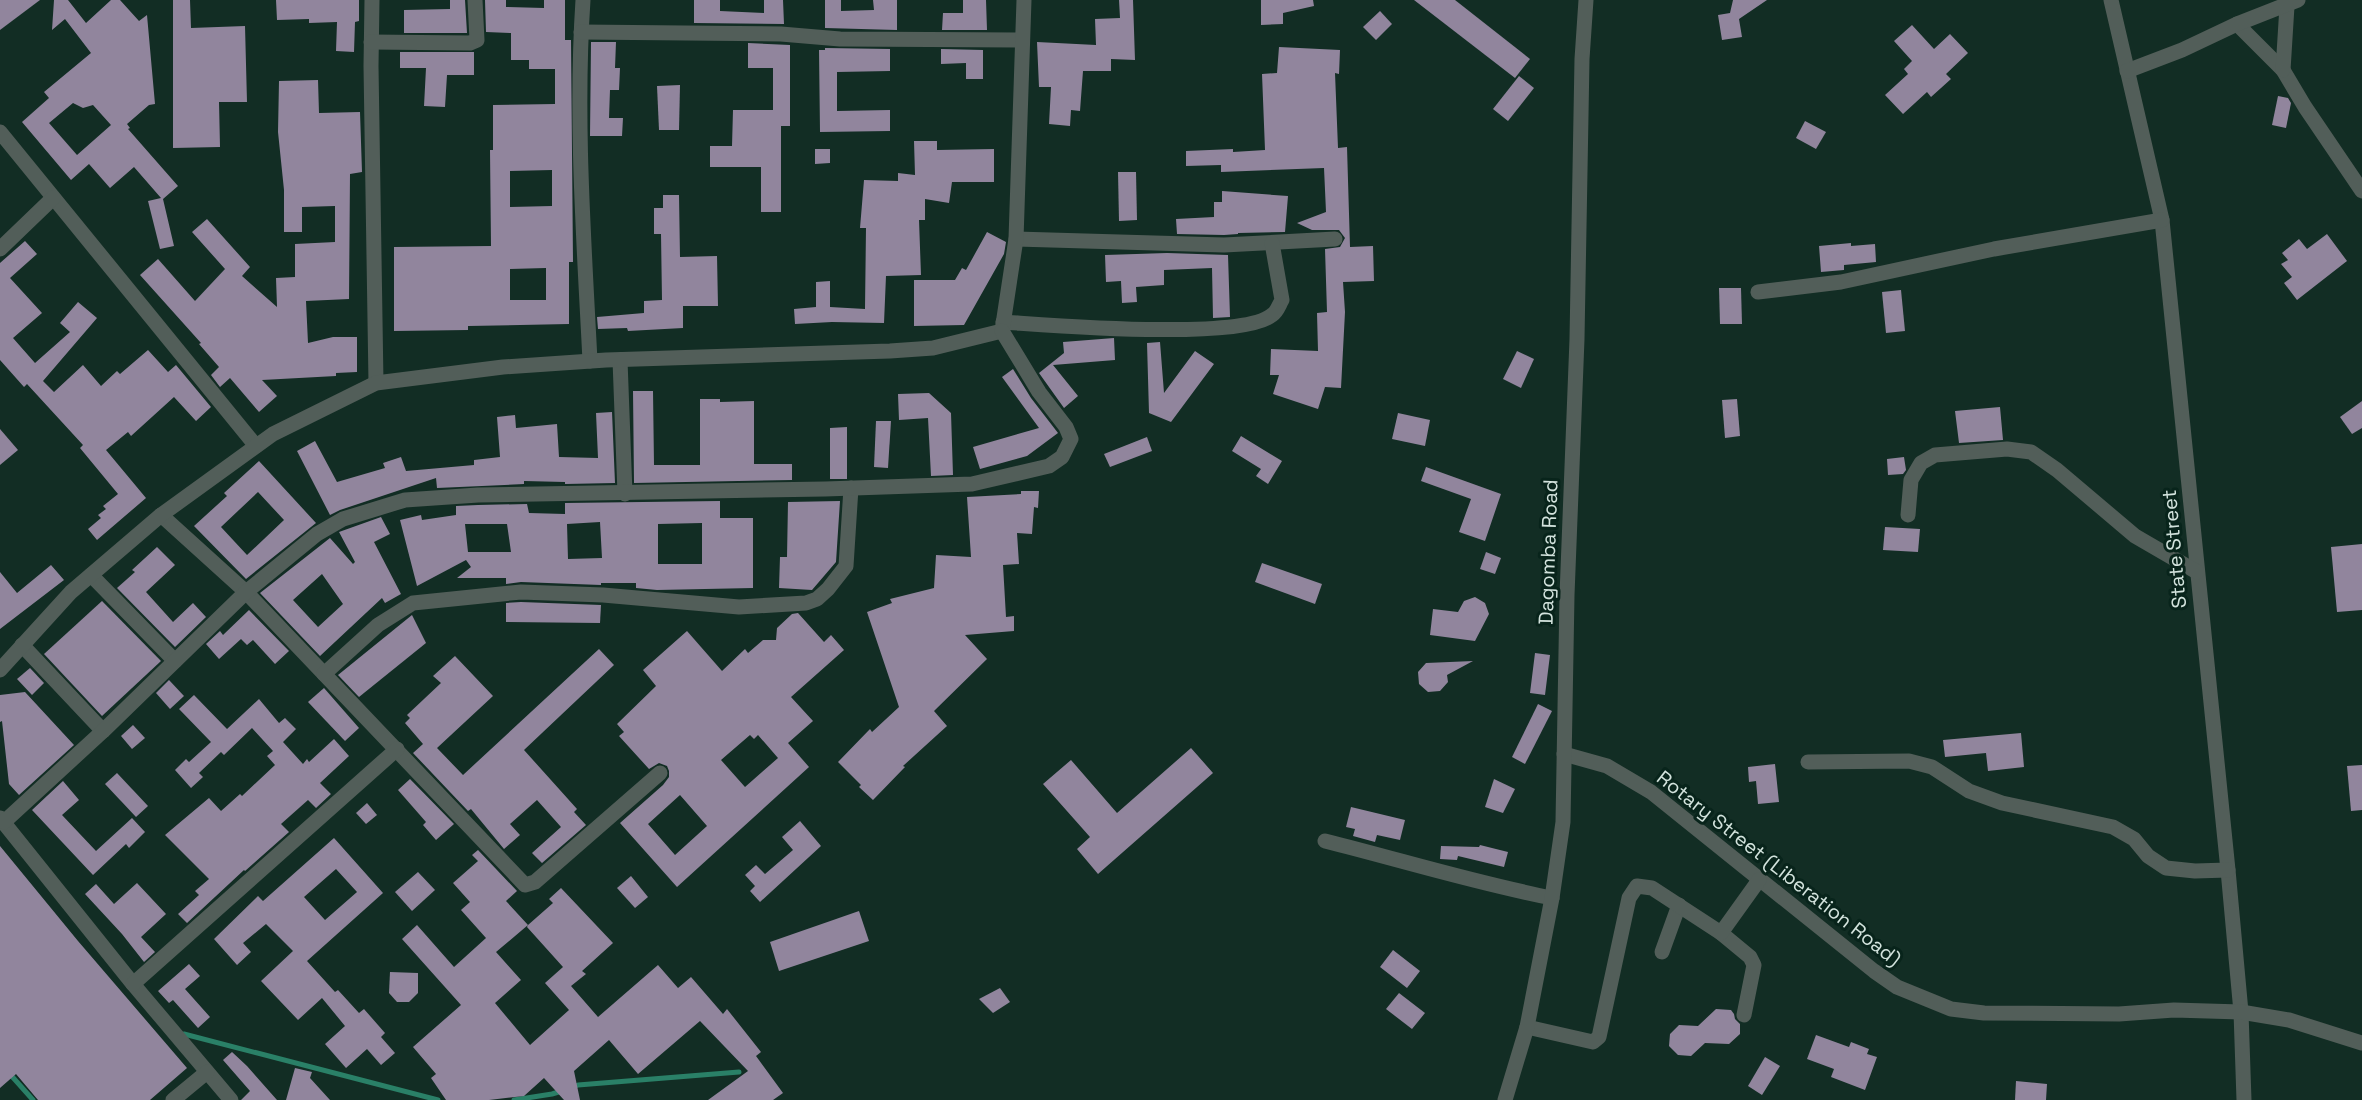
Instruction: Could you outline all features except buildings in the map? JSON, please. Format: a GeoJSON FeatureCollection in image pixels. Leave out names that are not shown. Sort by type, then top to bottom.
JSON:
{"type":"FeatureCollection","features":[{"type":"Feature","properties":{"kind":"street"},"geometry":{"type":"LineString","coordinates":[[372,0],[376,383]]}},
{"type":"Feature","properties":{"kind":"street"},"geometry":{"type":"LineString","coordinates":[[371,42],[470,43],[477,40],[475,0]]}},
{"type":"Feature","properties":{"kind":"street"},"geometry":{"type":"LineString","coordinates":[[583,0],[581,188],[590,361]]}},
{"type":"Feature","properties":{"kind":"street"},"geometry":{"type":"LineString","coordinates":[[231,1100],[133,984],[2,820],[103,731],[246,592],[326,529],[343,519],[405,500],[478,495],[625,494],[972,484],[1049,466],[1062,457],[1071,439],[1066,427],[1039,392],[1003,327],[1016,239],[1024,0]]}},
{"type":"Feature","properties":{"kind":"street","name":"Dagomba Road"},"geometry":{"type":"LineString","coordinates":[[1505,1100],[1527,1027],[1552,898],[1563,822],[1578,317],[1582,59],[1586,0]]}},
{"type":"Feature","properties":{"kind":"street","name":"State Street"},"geometry":{"type":"LineString","coordinates":[[2111,0],[2162,220],[2177,348],[2197,572],[2228,870],[2241,1012],[2244,1100]]}},
{"type":"Feature","properties":{"kind":"street"},"geometry":{"type":"LineString","coordinates":[[2127,72],[2182,50],[2237,24],[2292,3],[2283,70]]}},
{"type":"Feature","properties":{"kind":"street"},"geometry":{"type":"LineString","coordinates":[[2237,24],[2283,70],[2305,107],[2362,191]]}},
{"type":"Feature","properties":{"kind":"street"},"geometry":{"type":"LineString","coordinates":[[581,32],[781,34],[840,39],[1022,40]]}},
{"type":"Feature","properties":{"kind":"street"},"geometry":{"type":"LineString","coordinates":[[0,132],[256,446]]}},
{"type":"Feature","properties":{"kind":"street"},"geometry":{"type":"LineString","coordinates":[[0,249],[53,198]]}},
{"type":"Feature","properties":{"kind":"street"},"geometry":{"type":"LineString","coordinates":[[1758,292],[1841,282],[1994,249],[2162,220]]}},
{"type":"Feature","properties":{"kind":"street"},"geometry":{"type":"LineString","coordinates":[[1016,239],[1224,245],[1335,239]]}},
{"type":"Feature","properties":{"kind":"street"},"geometry":{"type":"LineString","coordinates":[[0,670],[71,592],[160,515],[273,434],[376,383],[503,367],[590,361],[933,348],[1003,327],[1228,328],[1272,316],[1282,300],[1272,243]]}},
{"type":"Feature","properties":{"kind":"street"},"geometry":{"type":"LineString","coordinates":[[620,360],[625,494]]}},
{"type":"Feature","properties":{"kind":"street"},"geometry":{"type":"LineString","coordinates":[[1908,515],[1911,480],[1921,464],[1935,455],[2007,449],[2031,452],[2057,470],[2135,536],[2197,572]]}},
{"type":"Feature","properties":{"kind":"street"},"geometry":{"type":"LineString","coordinates":[[324,674],[378,625],[413,603],[521,592],[603,595],[739,607],[806,603],[817,599],[828,590],[846,566],[851,488]]}},
{"type":"Feature","properties":{"kind":"street"},"geometry":{"type":"LineString","coordinates":[[160,515],[246,592],[525,885],[535,882],[660,772]]}},
{"type":"Feature","properties":{"kind":"street"},"geometry":{"type":"LineString","coordinates":[[91,575],[175,661]]}},
{"type":"Feature","properties":{"kind":"street"},"geometry":{"type":"LineString","coordinates":[[22,645],[103,731]]}},
{"type":"Feature","properties":{"kind":"street"},"geometry":{"type":"LineString","coordinates":[[133,984],[397,749]]}},
{"type":"Feature","properties":{"kind":"street","name":"Rotary Street (Liberation Road)"},"geometry":{"type":"LineString","coordinates":[[1564,754],[1607,766],[1651,792],[1874,971],[1897,987],[1951,1009],[1995,1013],[2119,1014],[2174,1010],[2241,1012],[2289,1020],[2362,1043]]}},
{"type":"Feature","properties":{"kind":"street"},"geometry":{"type":"LineString","coordinates":[[1808,762],[1909,761],[1932,768],[1969,791],[2002,803],[2113,827],[2134,838],[2148,856],[2166,868],[2195,871],[2228,870]]}},
{"type":"Feature","properties":{"kind":"street"},"geometry":{"type":"LineString","coordinates":[[1325,842],[1419,864],[1511,890],[1552,898]]}},
{"type":"Feature","properties":{"kind":"street"},"geometry":{"type":"LineString","coordinates":[[1721,933],[1759,880]]}},
{"type":"Feature","properties":{"kind":"street"},"geometry":{"type":"LineString","coordinates":[[1527,1027],[1593,1042],[1599,1037],[1629,898],[1637,886],[1652,888],[1721,933],[1750,957],[1754,965],[1744,1015]]}},
{"type":"Feature","properties":{"kind":"street"},"geometry":{"type":"LineString","coordinates":[[1662,951],[1679,905]]}},
{"type":"Feature","properties":{"kind":"street"},"geometry":{"type":"LineString","coordinates":[[173,1100],[207,1072]]}},
{"type":"Feature","properties":{"kind":"waterway"},"geometry":{"type":"LineString","coordinates":[[184,1034],[438,1100]]}},
{"type":"Feature","properties":{"kind":"waterway"},"geometry":{"type":"LineString","coordinates":[[0,1063],[33,1100]]}},
{"type":"Feature","properties":{"kind":"waterway"},"geometry":{"type":"LineString","coordinates":[[570,1088],[578,1085],[739,1072]]}},
{"type":"Feature","properties":{"kind":"waterway"},"geometry":{"type":"LineString","coordinates":[[514,1100],[562,1091]]}}]}
